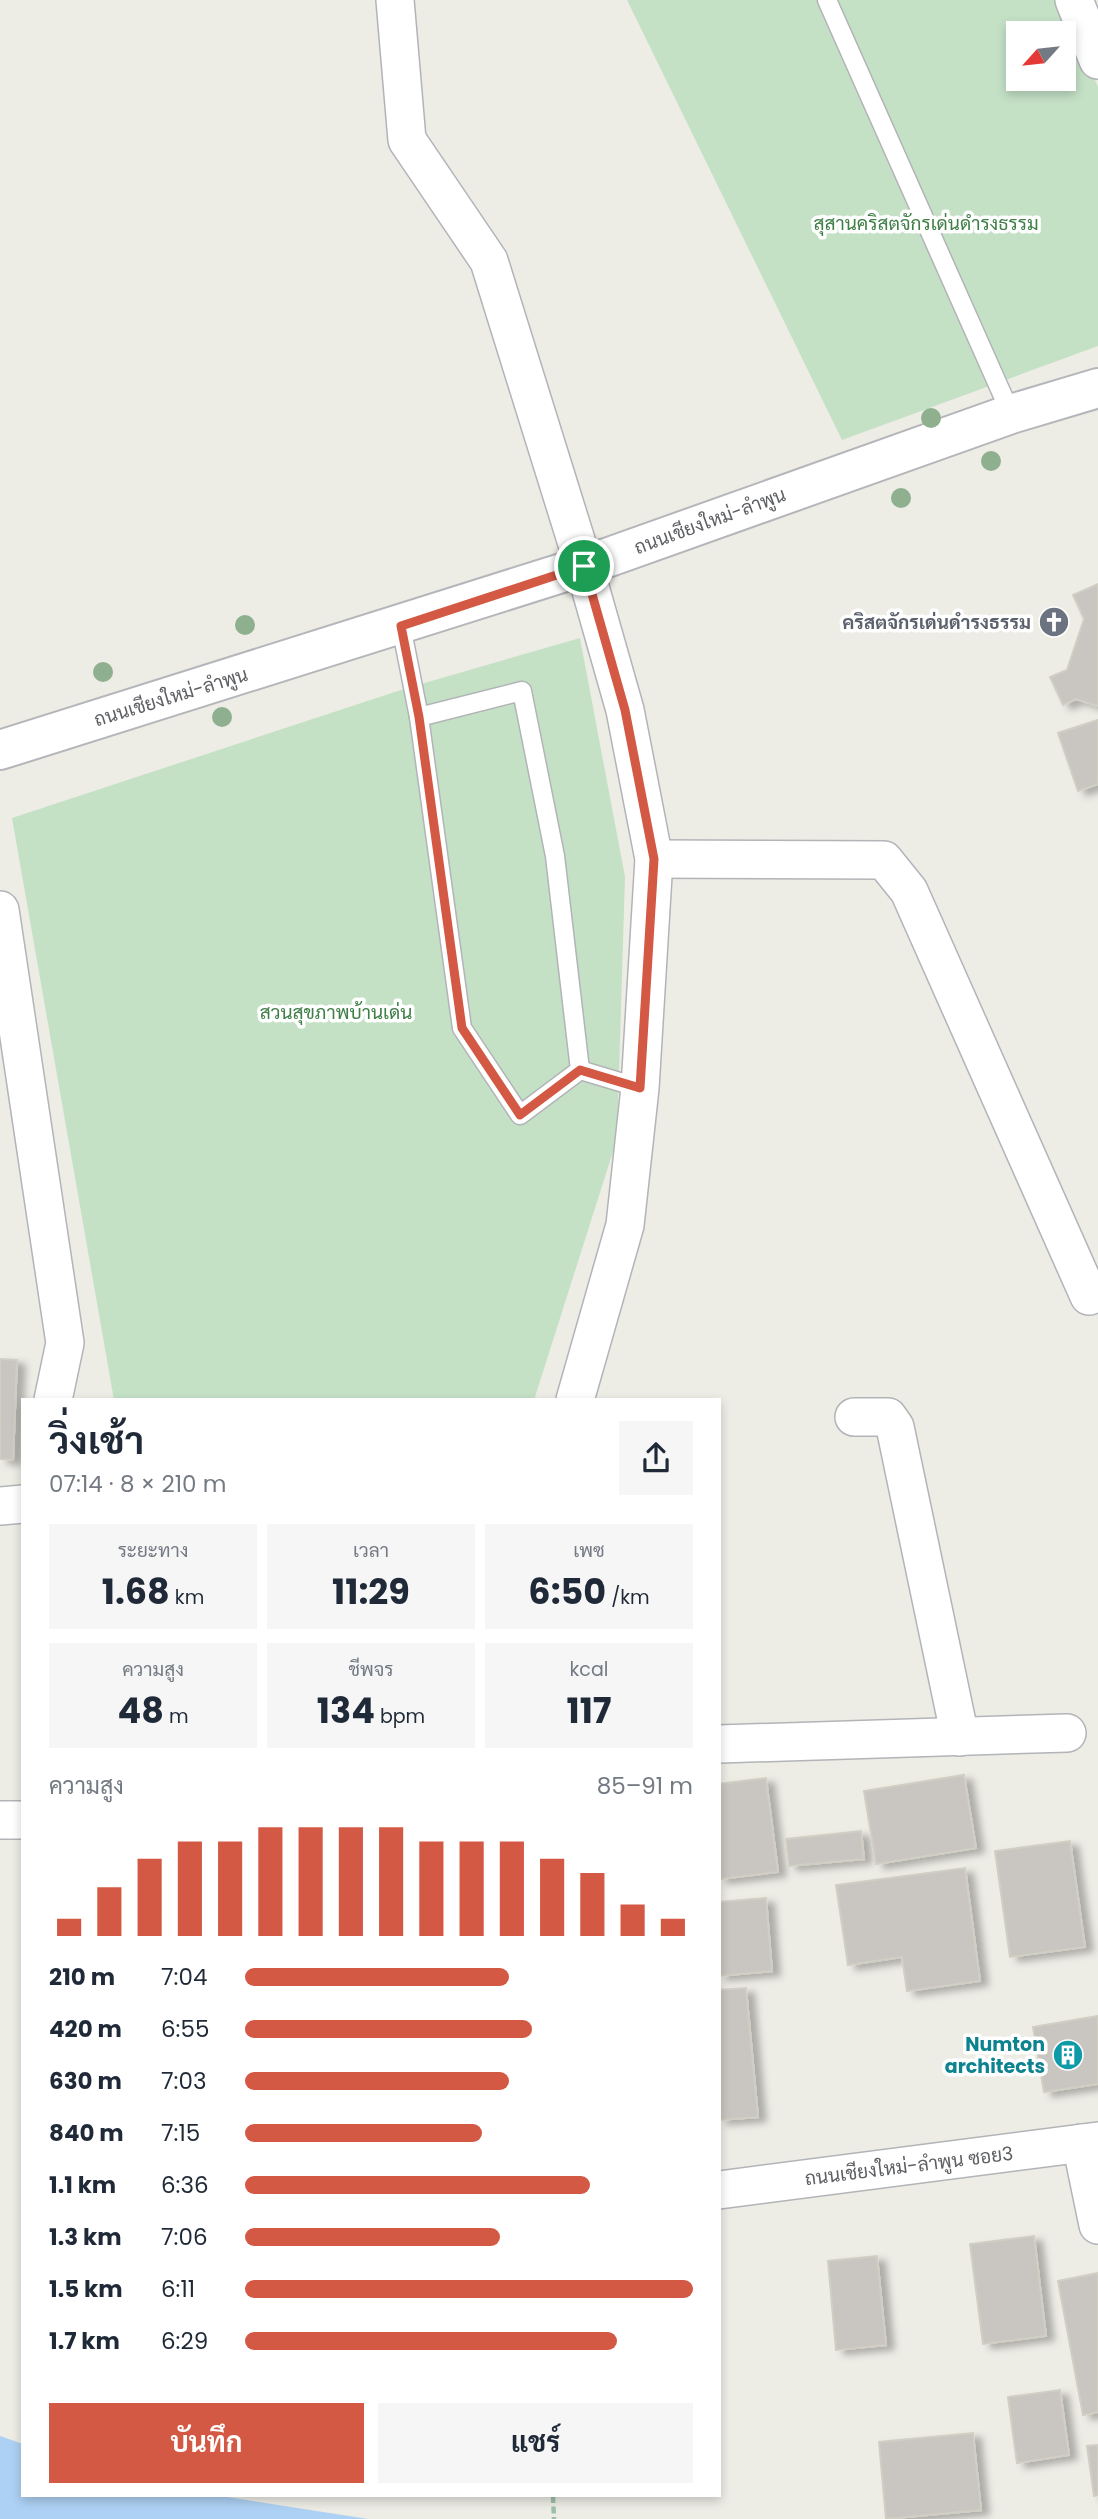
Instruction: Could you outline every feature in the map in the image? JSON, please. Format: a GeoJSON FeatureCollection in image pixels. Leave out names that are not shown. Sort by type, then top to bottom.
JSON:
{"type":"FeatureCollection","features":[{"type":"Feature","properties":{"kind":"main road","name":"ถนนเชียงใหม่-ลำพูน"},"geometry":{"type":"LineString","coordinates":[[0,750],[401,626],[584,566],[1011,414],[1098,388]]}},
{"type":"Feature","properties":{"kind":"street"},"geometry":{"type":"LineString","coordinates":[[395,0],[407,140],[489,261],[584,566],[625,710],[654,859],[640,1088],[625,1225],[576,1398]]}},
{"type":"Feature","properties":{"kind":"street"},"geometry":{"type":"LineString","coordinates":[[1074,0],[1098,60]]}},
{"type":"Feature","properties":{"kind":"street"},"geometry":{"type":"LineString","coordinates":[[654,859],[884,860],[909,891],[1089,1296]]}},
{"type":"Feature","properties":{"kind":"street"},"geometry":{"type":"LineString","coordinates":[[0,911],[65,1343],[53,1398]]}},
{"type":"Feature","properties":{"kind":"street"},"geometry":{"type":"LineString","coordinates":[[854,1417],[888,1417],[895,1427],[960,1737]]}},
{"type":"Feature","properties":{"kind":"street"},"geometry":{"type":"LineString","coordinates":[[0,1506],[21,1504]]}},
{"type":"Feature","properties":{"kind":"street"},"geometry":{"type":"LineString","coordinates":[[721,1744],[1067,1733]]}},
{"type":"Feature","properties":{"kind":"street"},"geometry":{"type":"LineString","coordinates":[[0,1820],[21,1820]]}},
{"type":"Feature","properties":{"kind":"street"},"geometry":{"type":"LineString","coordinates":[[1089,2142],[1098,2225]]}},
{"type":"Feature","properties":{"kind":"street","name":"ถนนเชียงใหม่-ลำพูน ซอย3"},"geometry":{"type":"LineString","coordinates":[[721,2190],[1089,2142]]}},
{"type":"Feature","properties":{"kind":"lane"},"geometry":{"type":"LineString","coordinates":[[827,0],[1011,414]]}},
{"type":"Feature","properties":{"kind":"lane"},"geometry":{"type":"LineString","coordinates":[[401,626],[419,717],[462,1028],[520,1115],[580,1070]]}},
{"type":"Feature","properties":{"kind":"lane"},"geometry":{"type":"LineString","coordinates":[[419,717],[522,691],[555,856],[580,1070]]}},
{"type":"Feature","properties":{"kind":"lane"},"geometry":{"type":"LineString","coordinates":[[580,1070],[640,1088]]}},
{"type":"Feature","properties":{"kind":"path"},"geometry":{"type":"LineString","coordinates":[[553,2497],[554,2519]]}},
{"type":"Feature","properties":{"kind":"green space","name":"สุสานคริสตจักรเด่นดำรงธรรม"},"geometry":{"type":"Polygon","coordinates":[[[627,0],[1062,0],[1071,21],[1006,21],[1006,91],[1076,91],[1076,34],[1098,87],[1098,346],[842,440],[627,0]]]}},
{"type":"Feature","properties":{"kind":"green space","name":"สวนสุขภาพบ้านเด่น"},"geometry":{"type":"Polygon","coordinates":[[[580,638],[625,877],[617,1139],[535,1398],[114,1398],[12,818],[404,689],[580,638]]]}},
{"type":"Feature","properties":{"kind":"water"},"geometry":{"type":"Polygon","coordinates":[[[0,2436],[21,2443],[21,2497],[227,2497],[368,2519],[0,2519],[0,2436]]]}},
{"type":"Feature","properties":{"kind":"building"},"geometry":{"type":"Polygon","coordinates":[[[1098,584],[1098,706],[1076,699],[1063,705],[1050,677],[1067,670],[1084,619],[1073,595],[1098,584]]]}},
{"type":"Feature","properties":{"kind":"building"},"geometry":{"type":"Polygon","coordinates":[[[1098,720],[1098,784],[1078,791],[1058,733],[1098,720]]]}},
{"type":"Feature","properties":{"kind":"building"},"geometry":{"type":"Polygon","coordinates":[[[0,1359],[17,1360],[13,1460],[0,1459],[0,1359]]]}},
{"type":"Feature","properties":{"kind":"building"},"geometry":{"type":"Polygon","coordinates":[[[964,1775],[976,1848],[876,1864],[864,1791],[964,1775]]]}},
{"type":"Feature","properties":{"kind":"building"},"geometry":{"type":"Polygon","coordinates":[[[766,1778],[778,1872],[721,1879],[721,1784],[766,1778]]]}},
{"type":"Feature","properties":{"kind":"building"},"geometry":{"type":"Polygon","coordinates":[[[861,1831],[864,1859],[789,1866],[786,1839],[861,1831]]]}},
{"type":"Feature","properties":{"kind":"building"},"geometry":{"type":"Polygon","coordinates":[[[1070,1841],[1085,1947],[1010,1957],[995,1851],[1070,1841]]]}},
{"type":"Feature","properties":{"kind":"building"},"geometry":{"type":"Polygon","coordinates":[[[965,1868],[980,1981],[907,1991],[902,1957],[848,1965],[836,1885],[965,1868]]]}},
{"type":"Feature","properties":{"kind":"building"},"geometry":{"type":"Polygon","coordinates":[[[766,1898],[772,1971],[721,1976],[721,1902],[766,1898]]]}},
{"type":"Feature","properties":{"kind":"building"},"geometry":{"type":"Polygon","coordinates":[[[746,1988],[758,2117],[721,2120],[721,1990],[746,1988]]]}},
{"type":"Feature","properties":{"kind":"building","name":"Numton architects"},"geometry":{"type":"Polygon","coordinates":[[[1098,2016],[1098,2084],[1044,2092],[1033,2027],[1098,2016]]]}},
{"type":"Feature","properties":{"kind":"building"},"geometry":{"type":"Polygon","coordinates":[[[1034,2236],[1046,2336],[983,2344],[970,2244],[1034,2236]]]}},
{"type":"Feature","properties":{"kind":"building"},"geometry":{"type":"Polygon","coordinates":[[[877,2256],[886,2345],[836,2350],[828,2261],[877,2256]]]}},
{"type":"Feature","properties":{"kind":"building"},"geometry":{"type":"Polygon","coordinates":[[[1098,2273],[1098,2412],[1083,2415],[1058,2281],[1098,2273]]]}},
{"type":"Feature","properties":{"kind":"building"},"geometry":{"type":"Polygon","coordinates":[[[1060,2390],[1069,2455],[1017,2463],[1008,2397],[1060,2390]]]}},
{"type":"Feature","properties":{"kind":"building"},"geometry":{"type":"Polygon","coordinates":[[[973,2433],[981,2510],[886,2519],[879,2442],[973,2433]]]}},
{"type":"Feature","properties":{"kind":"building"},"geometry":{"type":"Polygon","coordinates":[[[1098,2445],[1098,2495],[1094,2496],[1087,2446],[1098,2445]]]}},
{"type":"Feature","properties":{"kind":"place","name":"คริสตจักรเด่นดำรงธรรม"},"geometry":{"type":"Point","coordinates":[1054,622]}},
{"type":"Feature","properties":{"kind":"place","name":"Numton architects"},"geometry":{"type":"Point","coordinates":[1068,2055]}},
{"type":"Feature","properties":{"kind":"route"},"geometry":{"type":"LineString","coordinates":[[584,566],[625,710],[654,859],[640,1088],[580,1070],[520,1115],[462,1028],[419,717],[401,626],[584,566]]}}]}
